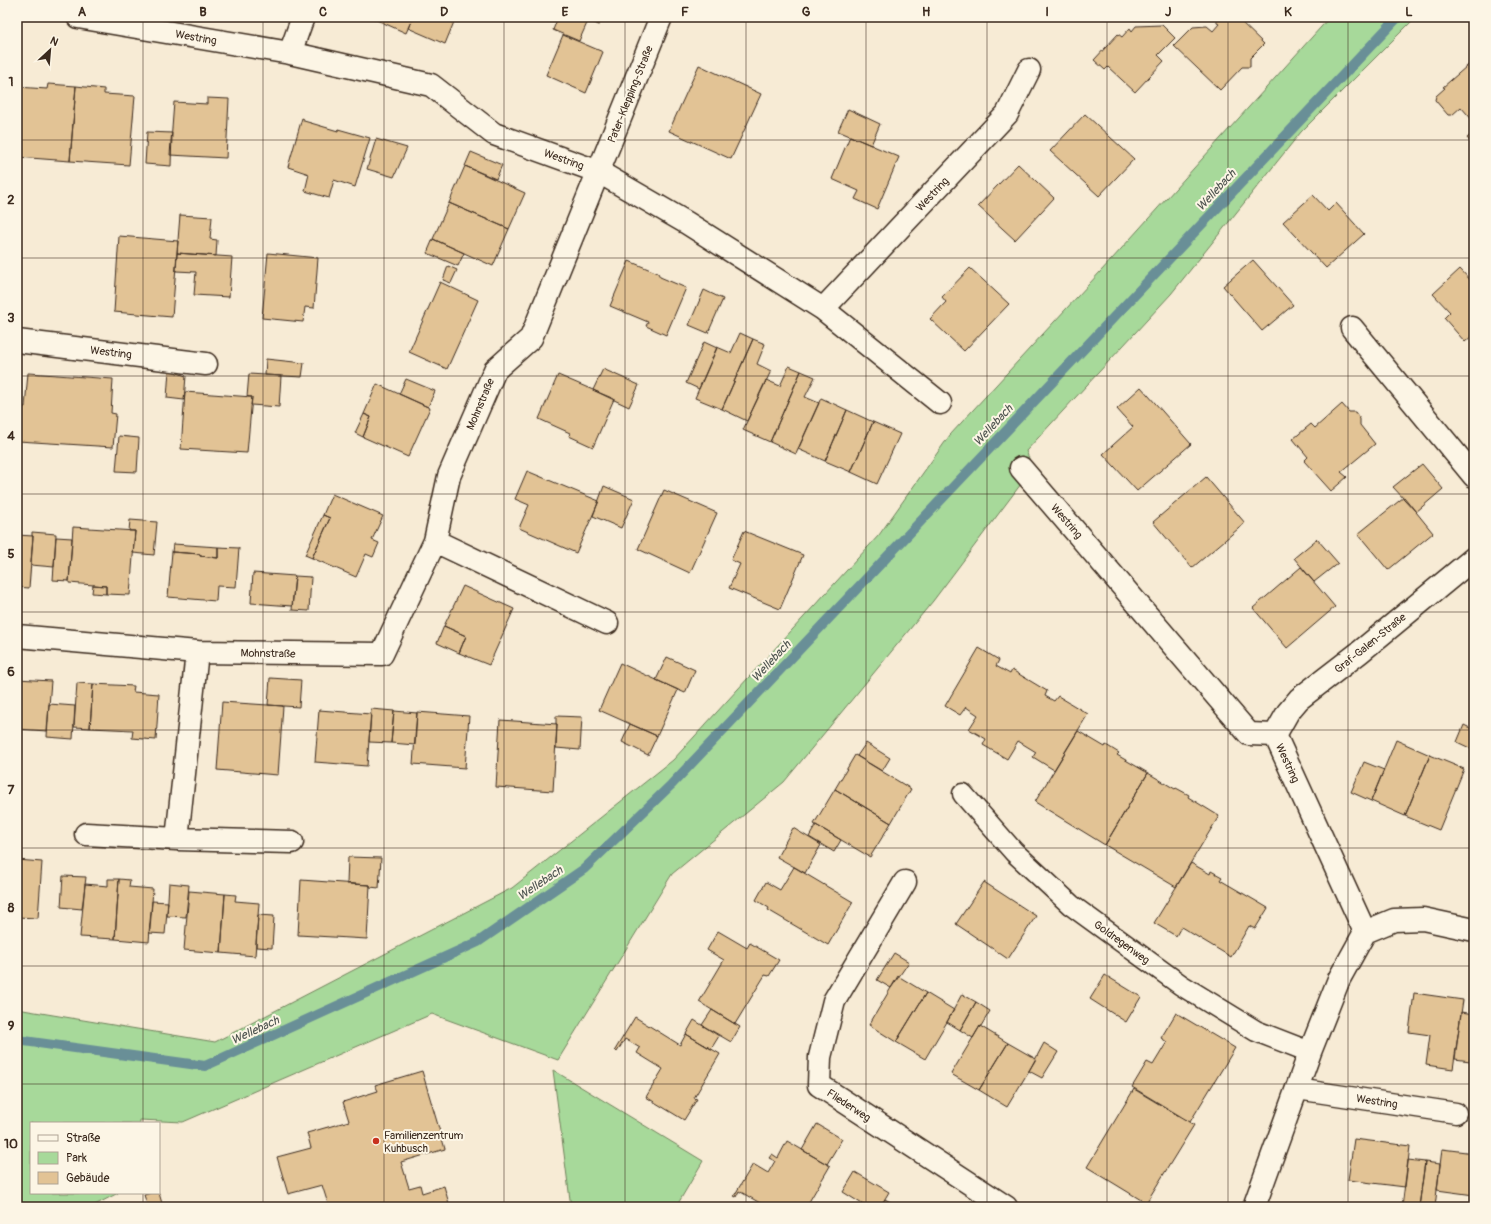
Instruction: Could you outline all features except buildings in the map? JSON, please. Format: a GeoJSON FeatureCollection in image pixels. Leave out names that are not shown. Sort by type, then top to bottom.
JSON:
{"type":"FeatureCollection","features":[{"type":"Feature","properties":{"kind":"street","name":"Westring"},"geometry":{"type":"LineString","coordinates":[[78,17],[290,53],[431,84],[494,134],[599,172],[687,223],[822,309],[940,403]]}},
{"type":"Feature","properties":{"kind":"street"},"geometry":{"type":"LineString","coordinates":[[290,53],[303,17]]}},
{"type":"Feature","properties":{"kind":"street","name":"Pater-Klepping-Straße"},"geometry":{"type":"LineString","coordinates":[[599,172],[661,17]]}},
{"type":"Feature","properties":{"kind":"street","name":"Westring"},"geometry":{"type":"LineString","coordinates":[[822,309],[1007,114],[1029,70]]}},
{"type":"Feature","properties":{"kind":"street","name":"Mohnstraße"},"geometry":{"type":"LineString","coordinates":[[17,636],[197,652],[382,654],[435,541],[449,476],[495,370],[530,338],[599,172]]}},
{"type":"Feature","properties":{"kind":"street"},"geometry":{"type":"LineString","coordinates":[[1352,328],[1474,476]]}},
{"type":"Feature","properties":{"kind":"street","name":"Westring"},"geometry":{"type":"LineString","coordinates":[[17,341],[206,364]]}},
{"type":"Feature","properties":{"kind":"street","name":"Westring"},"geometry":{"type":"LineString","coordinates":[[1021,468],[1249,734],[1275,735],[1365,932]]}},
{"type":"Feature","properties":{"kind":"street"},"geometry":{"type":"LineString","coordinates":[[435,541],[607,624]]}},
{"type":"Feature","properties":{"kind":"street","name":"Graf-Galen-Straße"},"geometry":{"type":"LineString","coordinates":[[1275,735],[1288,712],[1299,700],[1474,558]]}},
{"type":"Feature","properties":{"kind":"street"},"geometry":{"type":"LineString","coordinates":[[177,839],[197,652]]}},
{"type":"Feature","properties":{"kind":"street"},"geometry":{"type":"LineString","coordinates":[[86,834],[177,839],[292,842]]}},
{"type":"Feature","properties":{"kind":"street","name":"Fliederweg"},"geometry":{"type":"LineString","coordinates":[[905,882],[834,1001],[820,1057],[819,1085],[1006,1207]]}},
{"type":"Feature","properties":{"kind":"street"},"geometry":{"type":"LineString","coordinates":[[1254,1207],[1310,1052],[1339,978],[1365,932],[1394,920],[1423,919],[1474,930]]}},
{"type":"Feature","properties":{"kind":"lane","name":"Goldregenweg"},"geometry":{"type":"LineString","coordinates":[[963,794],[1014,852],[1072,905],[1188,989],[1256,1031],[1310,1052]]}},
{"type":"Feature","properties":{"kind":"lane","name":"Westring"},"geometry":{"type":"LineString","coordinates":[[1297,1089],[1456,1113]]}},
{"type":"Feature","properties":{"kind":"green space"},"geometry":{"type":"Polygon","coordinates":[[[1330,17],[1416,17],[1301,132],[1171,294],[1026,451],[1033,468],[933,601],[784,782],[672,874],[558,1060],[432,1014],[183,1122],[140,1120],[140,1122],[30,1122],[30,1194],[116,1194],[91,1207],[17,1207],[17,1009],[215,1042],[512,888],[673,760],[879,535],[950,435],[1112,259],[1330,17]]]}},
{"type":"Feature","properties":{"kind":"green space"},"geometry":{"type":"Polygon","coordinates":[[[553,1070],[703,1161],[676,1207],[571,1207],[553,1070]]]}},
{"type":"Feature","properties":{"kind":"waterway","name":"Wellebach"},"geometry":{"type":"LineString","coordinates":[[17,1040],[205,1066],[478,942],[584,869],[671,785],[1398,17]]}},
{"type":"Feature","properties":{"kind":"place","name":"Familienzentrum Kuhbusch"},"geometry":{"type":"Point","coordinates":[376,1141]}}]}
